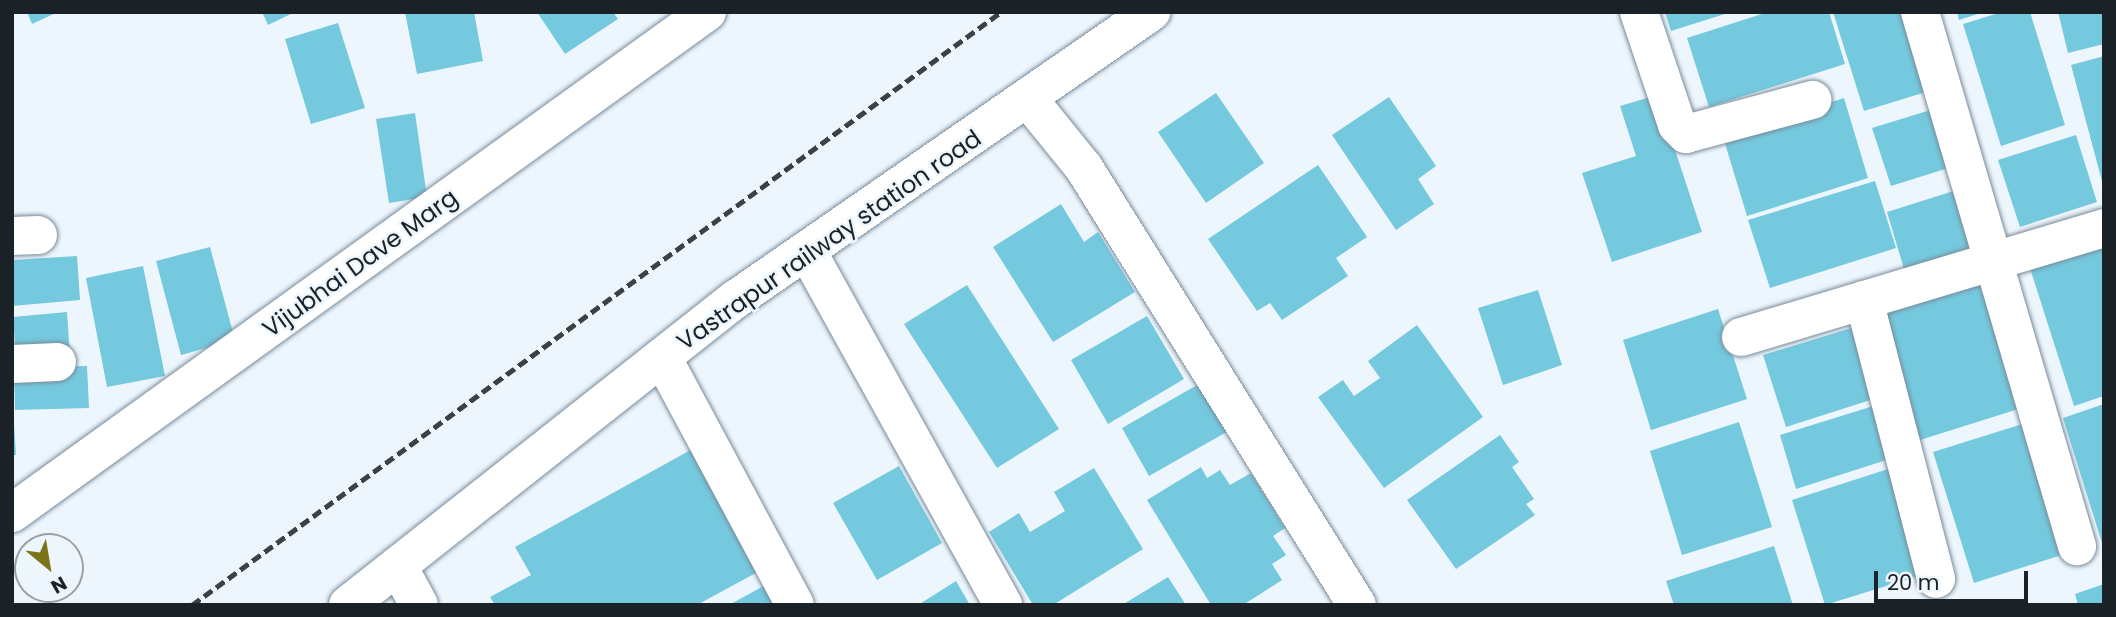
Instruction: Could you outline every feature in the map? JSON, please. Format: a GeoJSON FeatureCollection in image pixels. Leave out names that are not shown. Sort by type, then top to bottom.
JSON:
{"type":"FeatureCollection","features":[{"type":"Feature","properties":{"kind":"street","name":"Vijubhai Dave Marg"},"geometry":{"type":"LineString","coordinates":[[12,513],[707,12]]}},
{"type":"Feature","properties":{"kind":"street","name":"Vastrapur railway station road"},"geometry":{"type":"LineString","coordinates":[[348,605],[662,357],[807,251],[1029,100],[1151,12]]}},
{"type":"Feature","properties":{"kind":"street"},"geometry":{"type":"LineString","coordinates":[[1639,12],[1677,125],[1686,134],[1812,100]]}},
{"type":"Feature","properties":{"kind":"street"},"geometry":{"type":"LineString","coordinates":[[1920,12],[2077,546]]}},
{"type":"Feature","properties":{"kind":"street"},"geometry":{"type":"LineString","coordinates":[[1029,100],[1084,168],[1357,605]]}},
{"type":"Feature","properties":{"kind":"street"},"geometry":{"type":"LineString","coordinates":[[1741,337],[2104,228]]}},
{"type":"Feature","properties":{"kind":"street"},"geometry":{"type":"LineString","coordinates":[[807,251],[1003,605]]}},
{"type":"Feature","properties":{"kind":"street"},"geometry":{"type":"LineString","coordinates":[[1864,300],[1936,579]]}},
{"type":"Feature","properties":{"kind":"street"},"geometry":{"type":"LineString","coordinates":[[662,357],[795,605]]}},
{"type":"Feature","properties":{"kind":"street"},"geometry":{"type":"LineString","coordinates":[[12,364],[57,362]]}},
{"type":"Feature","properties":{"kind":"street"},"geometry":{"type":"LineString","coordinates":[[398,566],[419,605]]}},
{"type":"Feature","properties":{"kind":"building"},"geometry":{"type":"Polygon","coordinates":[[[27,12],[58,12],[32,24],[27,12]]]}},
{"type":"Feature","properties":{"kind":"building"},"geometry":{"type":"Polygon","coordinates":[[[262,12],[295,12],[268,25],[262,12]]]}},
{"type":"Feature","properties":{"kind":"building"},"geometry":{"type":"Polygon","coordinates":[[[405,12],[474,12],[483,61],[417,74],[405,12]]]}},
{"type":"Feature","properties":{"kind":"building"},"geometry":{"type":"Polygon","coordinates":[[[537,12],[613,12],[618,19],[565,54],[537,12]]]}},
{"type":"Feature","properties":{"kind":"building"},"geometry":{"type":"Polygon","coordinates":[[[1665,12],[1728,12],[1728,13],[1671,31],[1665,12]]]}},
{"type":"Feature","properties":{"kind":"building"},"geometry":{"type":"Polygon","coordinates":[[[1768,12],[1829,12],[1845,64],[1709,107],[1687,38],[1768,12]]]}},
{"type":"Feature","properties":{"kind":"building"},"geometry":{"type":"Polygon","coordinates":[[[1833,12],[1915,12],[1939,88],[1864,111],[1833,12]]]}},
{"type":"Feature","properties":{"kind":"building"},"geometry":{"type":"Polygon","coordinates":[[[1957,12],[1981,12],[1981,13],[1959,20],[1957,12]]]}},
{"type":"Feature","properties":{"kind":"building"},"geometry":{"type":"Polygon","coordinates":[[[2002,12],[2030,12],[2065,125],[2001,146],[1963,24],[2002,12]]]}},
{"type":"Feature","properties":{"kind":"building"},"geometry":{"type":"Polygon","coordinates":[[[2058,12],[2104,12],[2104,44],[2068,53],[2058,12]]]}},
{"type":"Feature","properties":{"kind":"building"},"geometry":{"type":"Polygon","coordinates":[[[338,23],[365,108],[311,124],[285,39],[338,23]]]}},
{"type":"Feature","properties":{"kind":"building"},"geometry":{"type":"Polygon","coordinates":[[[2104,56],[2104,185],[2103,185],[2071,65],[2104,56]]]}},
{"type":"Feature","properties":{"kind":"building"},"geometry":{"type":"Polygon","coordinates":[[[1216,93],[1264,163],[1206,203],[1158,132],[1216,93]]]}},
{"type":"Feature","properties":{"kind":"building"},"geometry":{"type":"Polygon","coordinates":[[[1657,95],[1702,232],[1612,262],[1582,173],[1636,156],[1620,106],[1657,95]]]}},
{"type":"Feature","properties":{"kind":"building"},"geometry":{"type":"Polygon","coordinates":[[[1389,97],[1436,166],[1418,179],[1434,204],[1396,230],[1332,135],[1389,97]]]}},
{"type":"Feature","properties":{"kind":"building"},"geometry":{"type":"Polygon","coordinates":[[[1844,98],[1868,178],[1747,216],[1723,137],[1844,98]]]}},
{"type":"Feature","properties":{"kind":"building"},"geometry":{"type":"Polygon","coordinates":[[[1940,107],[1958,165],[1891,186],[1872,128],[1940,107]]]}},
{"type":"Feature","properties":{"kind":"building"},"geometry":{"type":"Polygon","coordinates":[[[415,113],[427,197],[389,203],[376,119],[415,113]]]}},
{"type":"Feature","properties":{"kind":"building"},"geometry":{"type":"Polygon","coordinates":[[[2076,135],[2097,202],[2020,227],[1998,160],[2076,135]]]}},
{"type":"Feature","properties":{"kind":"building"},"geometry":{"type":"Polygon","coordinates":[[[1318,165],[1367,237],[1336,258],[1348,276],[1282,320],[1270,303],[1257,311],[1208,239],[1318,165]]]}},
{"type":"Feature","properties":{"kind":"building"},"geometry":{"type":"Polygon","coordinates":[[[1875,181],[1896,248],[1770,288],[1748,220],[1875,181]]]}},
{"type":"Feature","properties":{"kind":"building"},"geometry":{"type":"Polygon","coordinates":[[[1960,189],[1977,246],[1904,269],[1887,212],[1960,189]]]}},
{"type":"Feature","properties":{"kind":"building"},"geometry":{"type":"Polygon","coordinates":[[[1061,204],[1084,242],[1098,232],[1135,292],[1053,342],[993,247],[1061,204]]]}},
{"type":"Feature","properties":{"kind":"building"},"geometry":{"type":"Polygon","coordinates":[[[2104,239],[2104,396],[2074,406],[2028,262],[2104,239]]]}},
{"type":"Feature","properties":{"kind":"building"},"geometry":{"type":"Polygon","coordinates":[[[210,247],[235,340],[181,355],[156,261],[210,247]]]}},
{"type":"Feature","properties":{"kind":"building"},"geometry":{"type":"Polygon","coordinates":[[[77,256],[80,300],[12,306],[12,260],[77,256]]]}},
{"type":"Feature","properties":{"kind":"building"},"geometry":{"type":"Polygon","coordinates":[[[143,266],[165,376],[107,387],[86,278],[143,266]]]}},
{"type":"Feature","properties":{"kind":"building"},"geometry":{"type":"Polygon","coordinates":[[[1987,273],[2028,406],[1920,440],[1879,308],[1987,273]]]}},
{"type":"Feature","properties":{"kind":"building"},"geometry":{"type":"Polygon","coordinates":[[[967,285],[1059,429],[997,468],[904,324],[967,285]]]}},
{"type":"Feature","properties":{"kind":"building"},"geometry":{"type":"Polygon","coordinates":[[[1538,290],[1562,365],[1503,385],[1478,308],[1538,290]]]}},
{"type":"Feature","properties":{"kind":"building"},"geometry":{"type":"Polygon","coordinates":[[[1718,309],[1747,399],[1651,430],[1623,340],[1718,309]]]}},
{"type":"Feature","properties":{"kind":"building"},"geometry":{"type":"Polygon","coordinates":[[[67,312],[70,356],[16,360],[13,317],[67,312]]]}},
{"type":"Feature","properties":{"kind":"building"},"geometry":{"type":"Polygon","coordinates":[[[1147,316],[1184,379],[1108,424],[1071,360],[1147,316]]]}},
{"type":"Feature","properties":{"kind":"building"},"geometry":{"type":"Polygon","coordinates":[[[1417,325],[1483,417],[1384,488],[1318,397],[1343,380],[1354,396],[1380,378],[1368,361],[1417,325]]]}},
{"type":"Feature","properties":{"kind":"building"},"geometry":{"type":"Polygon","coordinates":[[[1861,325],[1883,396],[1786,427],[1763,355],[1861,325]]]}},
{"type":"Feature","properties":{"kind":"building"},"geometry":{"type":"Polygon","coordinates":[[[87,366],[89,408],[15,410],[14,368],[87,366]]]}},
{"type":"Feature","properties":{"kind":"building"},"geometry":{"type":"Polygon","coordinates":[[[1204,381],[1232,429],[1149,476],[1122,428],[1204,381]]]}},
{"type":"Feature","properties":{"kind":"building"},"geometry":{"type":"Polygon","coordinates":[[[1883,403],[1899,456],[1796,489],[1780,435],[1883,403]]]}},
{"type":"Feature","properties":{"kind":"building"},"geometry":{"type":"Polygon","coordinates":[[[2104,404],[2104,546],[2103,546],[2063,418],[2104,404]]]}},
{"type":"Feature","properties":{"kind":"building"},"geometry":{"type":"Polygon","coordinates":[[[2032,421],[2074,551],[1974,583],[1933,452],[2032,421]]]}},
{"type":"Feature","properties":{"kind":"building"},"geometry":{"type":"Polygon","coordinates":[[[1739,422],[1772,527],[1682,555],[1650,451],[1739,422]]]}},
{"type":"Feature","properties":{"kind":"building"},"geometry":{"type":"Polygon","coordinates":[[[14,423],[16,455],[12,455],[14,423]]]}},
{"type":"Feature","properties":{"kind":"building"},"geometry":{"type":"Polygon","coordinates":[[[1500,435],[1519,462],[1512,467],[1534,499],[1526,504],[1535,515],[1456,569],[1407,500],[1500,435]]]}},
{"type":"Feature","properties":{"kind":"building"},"geometry":{"type":"Polygon","coordinates":[[[696,447],[763,569],[697,605],[495,605],[490,597],[531,575],[515,547],[696,447]]]}},
{"type":"Feature","properties":{"kind":"building"},"geometry":{"type":"Polygon","coordinates":[[[899,466],[942,543],[877,580],[833,503],[899,466]]]}},
{"type":"Feature","properties":{"kind":"building"},"geometry":{"type":"Polygon","coordinates":[[[1201,467],[1207,478],[1220,470],[1230,485],[1251,473],[1285,528],[1273,536],[1286,555],[1272,564],[1282,580],[1243,605],[1211,605],[1147,500],[1201,467]]]}},
{"type":"Feature","properties":{"kind":"building"},"geometry":{"type":"Polygon","coordinates":[[[1094,468],[1143,549],[1053,605],[1033,605],[989,532],[1019,513],[1030,532],[1065,511],[1054,492],[1094,468]]]}},
{"type":"Feature","properties":{"kind":"building"},"geometry":{"type":"Polygon","coordinates":[[[1891,468],[1925,574],[1825,605],[1792,500],[1891,468]]]}},
{"type":"Feature","properties":{"kind":"building"},"geometry":{"type":"Polygon","coordinates":[[[1774,546],[1793,605],[1674,605],[1666,581],[1774,546]]]}},
{"type":"Feature","properties":{"kind":"building"},"geometry":{"type":"Polygon","coordinates":[[[1168,577],[1186,605],[1122,605],[1168,577]]]}},
{"type":"Feature","properties":{"kind":"building"},"geometry":{"type":"Polygon","coordinates":[[[956,581],[970,605],[918,605],[956,581]]]}},
{"type":"Feature","properties":{"kind":"building"},"geometry":{"type":"Polygon","coordinates":[[[767,584],[779,605],[729,605],[767,584]]]}},
{"type":"Feature","properties":{"kind":"building"},"geometry":{"type":"Polygon","coordinates":[[[2104,584],[2104,605],[2078,605],[2075,594],[2104,584]]]}},
{"type":"Feature","properties":{"kind":"railway"},"geometry":{"type":"LineString","coordinates":[[192,605],[1001,12]]}}]}
